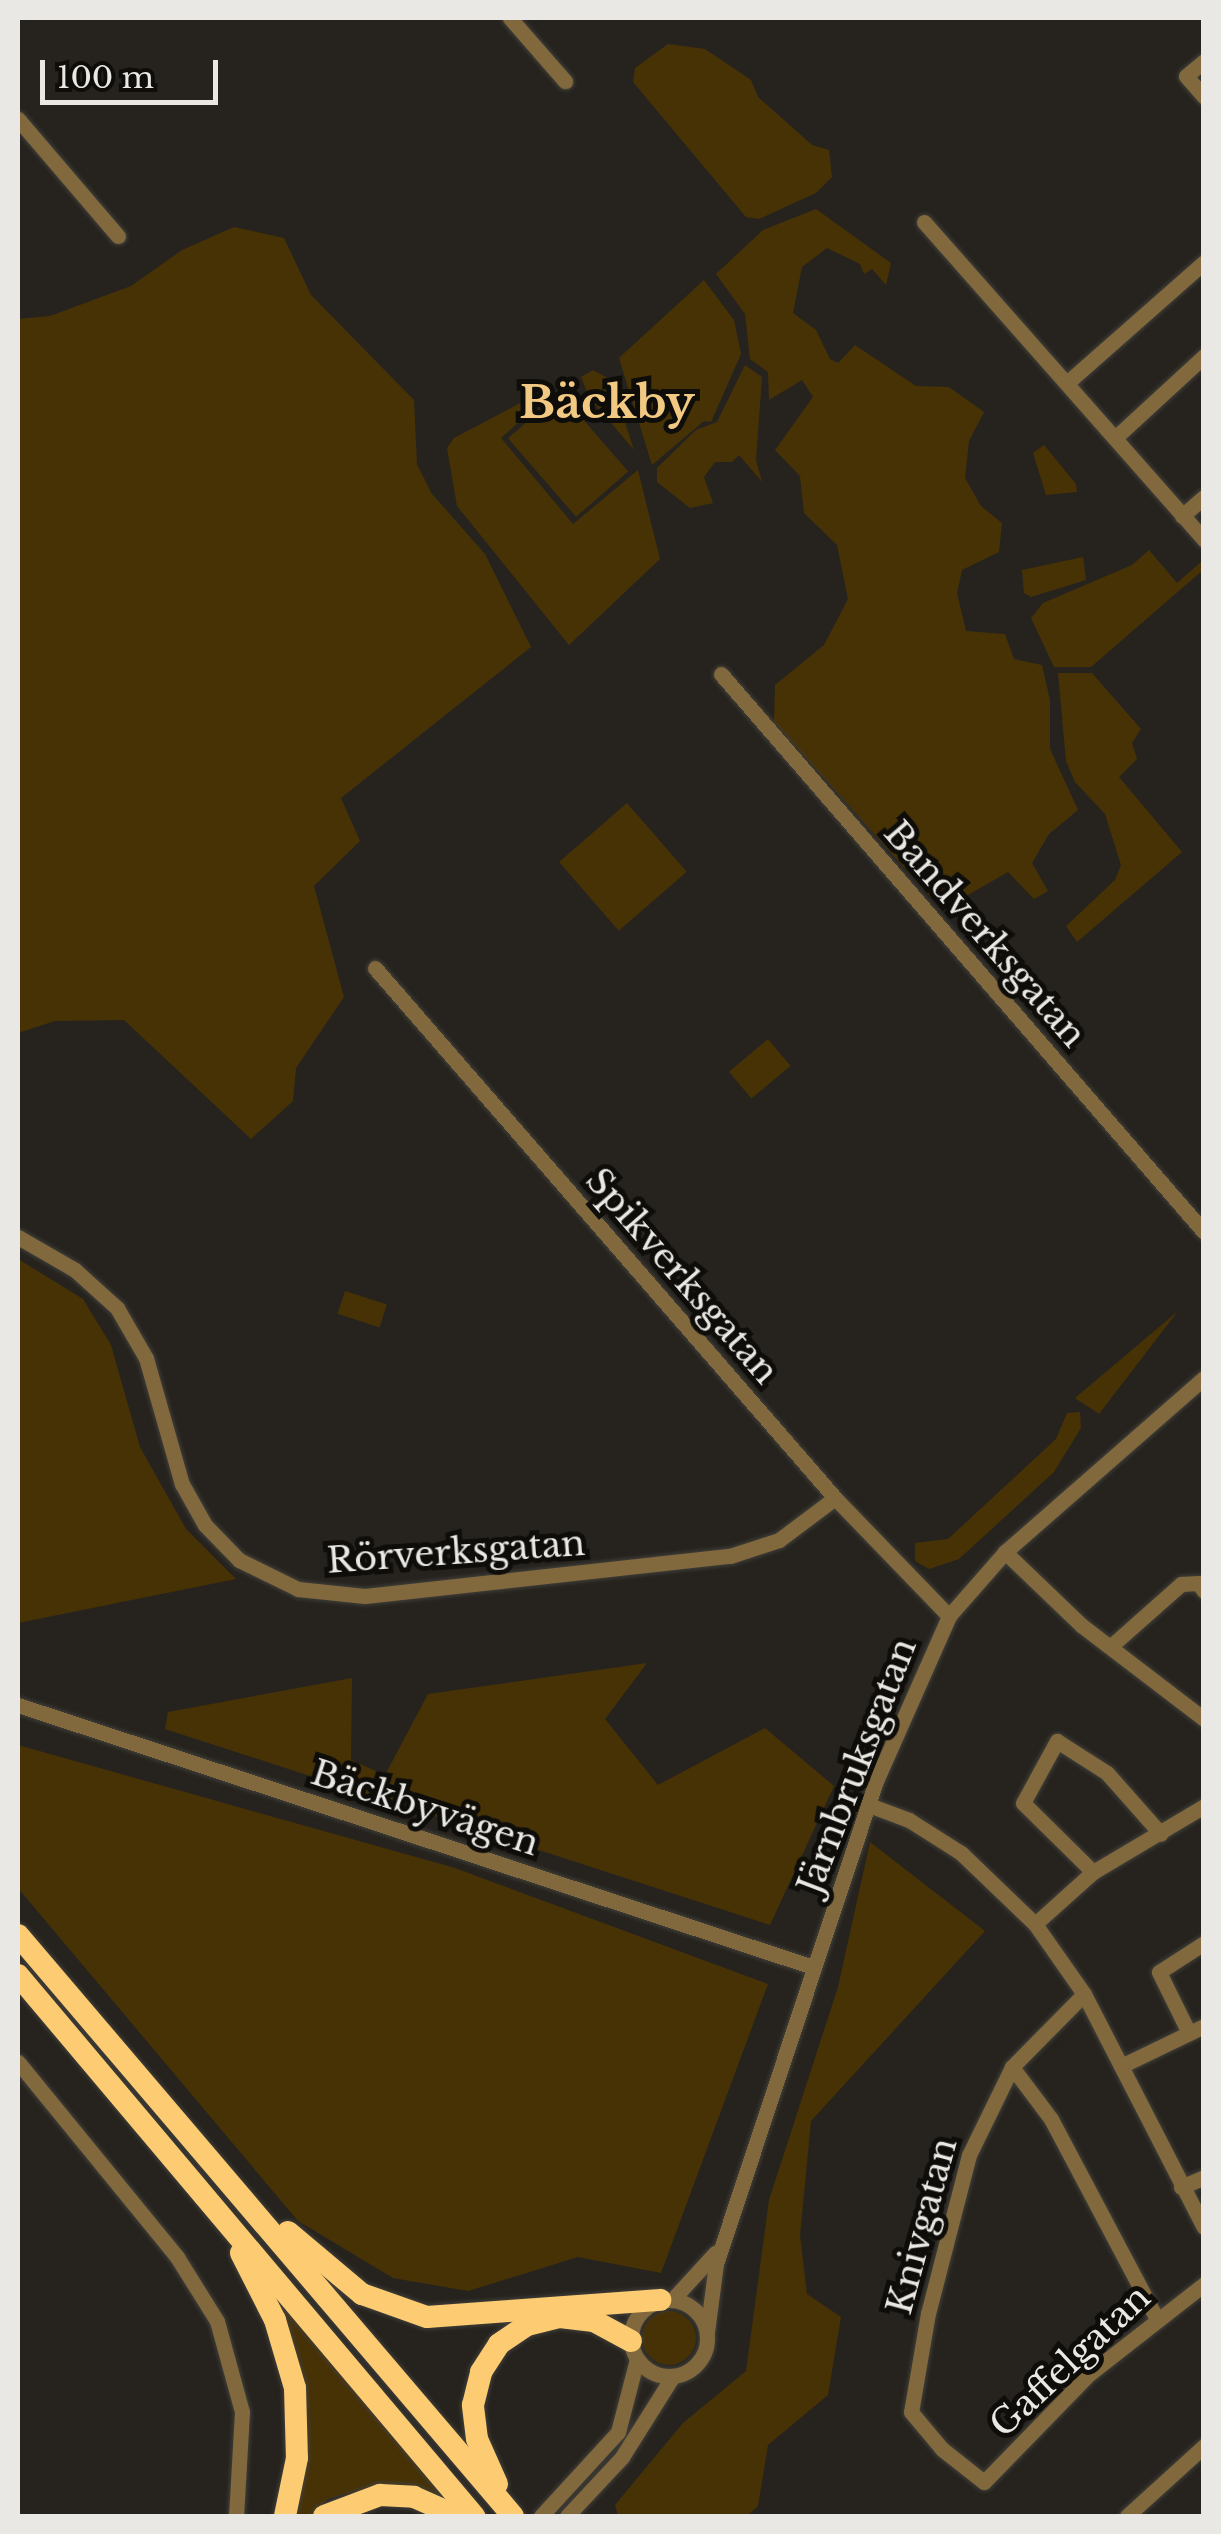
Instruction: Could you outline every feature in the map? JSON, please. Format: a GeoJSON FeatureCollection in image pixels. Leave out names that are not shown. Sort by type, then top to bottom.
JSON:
{"type":"FeatureCollection","features":[{"type":"Feature","properties":{"kind":"highway"},"geometry":{"type":"LineString","coordinates":[[18,1935],[513,2516]]}},
{"type":"Feature","properties":{"kind":"highway"},"geometry":{"type":"LineString","coordinates":[[18,1975],[474,2516]]}},
{"type":"Feature","properties":{"kind":"highway"},"geometry":{"type":"LineString","coordinates":[[237,2192],[254,2198],[347,2285],[410,2314],[462,2319],[550,2304],[666,2300]]}},
{"type":"Feature","properties":{"kind":"highway"},"geometry":{"type":"LineString","coordinates":[[235,2231],[282,2336],[295,2388],[297,2458],[286,2516]]}},
{"type":"Feature","properties":{"kind":"highway"},"geometry":{"type":"LineString","coordinates":[[513,2516],[474,2422],[475,2388],[489,2357],[512,2333],[560,2317],[594,2321],[634,2350]]}},
{"type":"Feature","properties":{"kind":"highway"},"geometry":{"type":"LineString","coordinates":[[324,2516],[380,2495],[414,2497],[458,2516]]}},
{"type":"Feature","properties":{"kind":"street"},"geometry":{"type":"LineString","coordinates":[[510,18],[564,80]]}},
{"type":"Feature","properties":{"kind":"street"},"geometry":{"type":"LineString","coordinates":[[1204,61],[1186,76],[1204,97]]}},
{"type":"Feature","properties":{"kind":"street"},"geometry":{"type":"LineString","coordinates":[[18,119],[118,236]]}},
{"type":"Feature","properties":{"kind":"street"},"geometry":{"type":"LineString","coordinates":[[924,222],[1204,540]]}},
{"type":"Feature","properties":{"kind":"street"},"geometry":{"type":"LineString","coordinates":[[1068,382],[1204,262]]}},
{"type":"Feature","properties":{"kind":"street"},"geometry":{"type":"LineString","coordinates":[[1116,437],[1204,356]]}},
{"type":"Feature","properties":{"kind":"street"},"geometry":{"type":"LineString","coordinates":[[1182,516],[1204,496]]}},
{"type":"Feature","properties":{"kind":"street","name":"Bandverksgatan"},"geometry":{"type":"LineString","coordinates":[[721,674],[1204,1232]]}},
{"type":"Feature","properties":{"kind":"street","name":"Spikverksgatan"},"geometry":{"type":"LineString","coordinates":[[375,968],[835,1498],[949,1616]]}},
{"type":"Feature","properties":{"kind":"street","name":"Rörverksgatan"},"geometry":{"type":"LineString","coordinates":[[18,1237],[75,1270],[116,1308],[146,1358],[191,1504],[239,1560],[298,1590],[365,1596],[730,1556],[779,1540],[835,1498]]}},
{"type":"Feature","properties":{"kind":"street","name":"Järnbruksgatan"},"geometry":{"type":"LineString","coordinates":[[707,2332],[707,2300],[813,1967],[897,1726],[949,1616],[1005,1552],[1204,1378]]}},
{"type":"Feature","properties":{"kind":"street"},"geometry":{"type":"LineString","coordinates":[[1005,1552],[1110,1646],[1204,1719]]}},
{"type":"Feature","properties":{"kind":"street"},"geometry":{"type":"LineString","coordinates":[[1110,1646],[1182,1584],[1198,1583],[1204,1591]]}},
{"type":"Feature","properties":{"kind":"street","name":"Bäckbyvägen"},"geometry":{"type":"LineString","coordinates":[[18,1705],[813,1967]]}},
{"type":"Feature","properties":{"kind":"street"},"geometry":{"type":"LineString","coordinates":[[1092,1872],[1023,1803],[1051,1748],[1061,1742],[1107,1774],[1160,1834]]}},
{"type":"Feature","properties":{"kind":"street"},"geometry":{"type":"LineString","coordinates":[[869,1805],[909,1820],[961,1854],[1035,1924],[1084,1994],[1204,2227]]}},
{"type":"Feature","properties":{"kind":"street"},"geometry":{"type":"LineString","coordinates":[[1035,1924],[1092,1872],[1204,1806]]}},
{"type":"Feature","properties":{"kind":"street"},"geometry":{"type":"LineString","coordinates":[[1121,2066],[1196,2029],[1159,1972],[1204,1943]]}},
{"type":"Feature","properties":{"kind":"street","name":"Knivgatan"},"geometry":{"type":"LineString","coordinates":[[979,2482],[917,2421],[910,2402],[969,2155],[1012,2067],[1084,1994]]}},
{"type":"Feature","properties":{"kind":"street"},"geometry":{"type":"LineString","coordinates":[[18,2062],[178,2257],[216,2321],[242,2412],[236,2516]]}},
{"type":"Feature","properties":{"kind":"street"},"geometry":{"type":"LineString","coordinates":[[1012,2067],[1051,2119],[1156,2317]]}},
{"type":"Feature","properties":{"kind":"street"},"geometry":{"type":"LineString","coordinates":[[1181,2187],[1204,2177]]}},
{"type":"Feature","properties":{"kind":"street","name":"Järnbruksgatan"},"geometry":{"type":"LineString","coordinates":[[666,2300],[710,2261],[734,2213]]}},
{"type":"Feature","properties":{"kind":"street","name":"Gaffelgatan"},"geometry":{"type":"LineString","coordinates":[[979,2482],[992,2476],[1089,2374],[1156,2317],[1204,2284]]}},
{"type":"Feature","properties":{"kind":"street"},"geometry":{"type":"LineString","coordinates":[[546,2512],[618,2432],[640,2313],[666,2300],[696,2310],[707,2332],[695,2366],[674,2376],[622,2456],[568,2516]]}},
{"type":"Feature","properties":{"kind":"street"},"geometry":{"type":"LineString","coordinates":[[634,2350],[651,2372],[674,2376]]}},
{"type":"Feature","properties":{"kind":"street"},"geometry":{"type":"LineString","coordinates":[[1127,2516],[1204,2446]]}},
{"type":"Feature","properties":{"kind":"shaded area"},"geometry":{"type":"Polygon","coordinates":[[[668,44],[705,49],[751,80],[758,97],[812,145],[829,150],[832,177],[816,193],[759,219],[746,217],[633,82],[635,68],[668,44]]]}},
{"type":"Feature","properties":{"kind":"shaded area"},"geometry":{"type":"Polygon","coordinates":[[[816,209],[891,263],[886,285],[872,269],[864,274],[860,264],[827,248],[802,267],[793,313],[816,330],[830,359],[838,363],[855,345],[916,386],[949,387],[984,412],[969,441],[965,478],[981,506],[1002,523],[999,552],[962,570],[957,593],[966,631],[1005,634],[1014,659],[1042,665],[1050,700],[1050,749],[1078,810],[1049,834],[1032,863],[1048,891],[1034,899],[1008,872],[942,910],[774,722],[775,685],[824,645],[848,599],[837,545],[804,513],[800,476],[775,450],[813,397],[802,380],[769,400],[768,372],[750,359],[745,314],[716,274],[763,230],[816,209]]]}},
{"type":"Feature","properties":{"kind":"shaded area"},"geometry":{"type":"Polygon","coordinates":[[[234,227],[284,238],[311,295],[414,400],[417,464],[432,494],[485,554],[531,647],[341,798],[360,841],[314,886],[344,997],[296,1068],[293,1101],[251,1139],[124,1020],[55,1021],[18,1033],[18,319],[50,316],[131,286],[182,250],[234,227]]]}},
{"type":"Feature","properties":{"kind":"shaded area"},"geometry":{"type":"Polygon","coordinates":[[[704,280],[734,320],[741,354],[711,422],[704,421],[652,465],[619,358],[704,280]]]}},
{"type":"Feature","properties":{"kind":"shaded area"},"geometry":{"type":"Polygon","coordinates":[[[745,365],[762,377],[756,460],[762,482],[739,455],[732,462],[715,462],[704,477],[713,503],[690,508],[657,482],[657,468],[696,430],[717,422],[745,365]]]}},
{"type":"Feature","properties":{"kind":"shaded area"},"geometry":{"type":"Polygon","coordinates":[[[593,370],[611,380],[634,450],[589,397],[581,377],[593,370]]]}},
{"type":"Feature","properties":{"kind":"shaded area"},"geometry":{"type":"Polygon","coordinates":[[[547,389],[550,395],[501,438],[573,524],[638,470],[660,559],[569,645],[457,506],[447,448],[454,438],[547,389]]]}},
{"type":"Feature","properties":{"kind":"shaded area"},"geometry":{"type":"Polygon","coordinates":[[[560,393],[628,471],[576,517],[508,438],[560,393]]]}},
{"type":"Feature","properties":{"kind":"shaded area"},"geometry":{"type":"Polygon","coordinates":[[[1044,445],[1076,484],[1077,492],[1046,495],[1033,453],[1044,445]]]}},
{"type":"Feature","properties":{"kind":"shaded area"},"geometry":{"type":"Polygon","coordinates":[[[1149,550],[1177,583],[1201,562],[1203,570],[1091,667],[1054,667],[1031,618],[1043,603],[1132,565],[1149,550]]]}},
{"type":"Feature","properties":{"kind":"shaded area"},"geometry":{"type":"Polygon","coordinates":[[[1083,557],[1086,580],[1031,597],[1024,593],[1022,570],[1083,557]]]}},
{"type":"Feature","properties":{"kind":"shaded area"},"geometry":{"type":"Polygon","coordinates":[[[1058,673],[1092,673],[1141,729],[1132,743],[1137,759],[1119,777],[1182,852],[1077,942],[1066,926],[1115,880],[1121,865],[1105,814],[1075,782],[1066,761],[1058,673]]]}},
{"type":"Feature","properties":{"kind":"shaded area"},"geometry":{"type":"Polygon","coordinates":[[[627,803],[687,872],[619,931],[559,862],[627,803]]]}},
{"type":"Feature","properties":{"kind":"shaded area"},"geometry":{"type":"Polygon","coordinates":[[[768,1039],[790,1066],[751,1099],[729,1072],[768,1039]]]}},
{"type":"Feature","properties":{"kind":"shaded area"},"geometry":{"type":"Polygon","coordinates":[[[18,1259],[83,1299],[111,1345],[140,1447],[186,1529],[236,1579],[18,1623],[18,1259]]]}},
{"type":"Feature","properties":{"kind":"shaded area"},"geometry":{"type":"Polygon","coordinates":[[[345,1291],[387,1305],[379,1327],[338,1314],[345,1291]]]}},
{"type":"Feature","properties":{"kind":"shaded area"},"geometry":{"type":"Polygon","coordinates":[[[1178,1311],[1099,1414],[1075,1398],[1178,1311]]]}},
{"type":"Feature","properties":{"kind":"shaded area"},"geometry":{"type":"Polygon","coordinates":[[[1080,1412],[1081,1428],[1054,1472],[959,1559],[929,1569],[915,1561],[915,1543],[948,1539],[1056,1439],[1067,1413],[1080,1412]]]}},
{"type":"Feature","properties":{"kind":"shaded area"},"geometry":{"type":"Polygon","coordinates":[[[647,1663],[605,1719],[658,1785],[765,1728],[834,1786],[770,1925],[165,1729],[168,1712],[352,1678],[351,1760],[385,1775],[428,1694],[647,1663]]]}},
{"type":"Feature","properties":{"kind":"shaded area"},"geometry":{"type":"Polygon","coordinates":[[[18,1745],[455,1868],[768,1984],[661,2273],[578,2257],[468,2291],[393,2278],[298,2221],[18,1888],[18,1745]]]}},
{"type":"Feature","properties":{"kind":"shaded area"},"geometry":{"type":"Polygon","coordinates":[[[870,1842],[985,1931],[811,2121],[800,2235],[807,2294],[841,2317],[828,2395],[768,2445],[758,2506],[747,2516],[618,2516],[615,2505],[683,2423],[746,2371],[769,2200],[838,1987],[870,1842]]]}},
{"type":"Feature","properties":{"kind":"shaded area"},"geometry":{"type":"Polygon","coordinates":[[[272,2290],[452,2504],[377,2485],[328,2499],[310,2516],[292,2516],[301,2489],[272,2290]]]}},
{"type":"Feature","properties":{"kind":"shaded area"},"geometry":{"type":"Polygon","coordinates":[[[669,2311],[688,2319],[696,2338],[688,2357],[669,2365],[650,2357],[642,2338],[650,2319],[669,2311]]]}},
{"type":"Feature","properties":{"kind":"district","name":"Bäckby"},"geometry":{"type":"Point","coordinates":[607,403]}}]}
